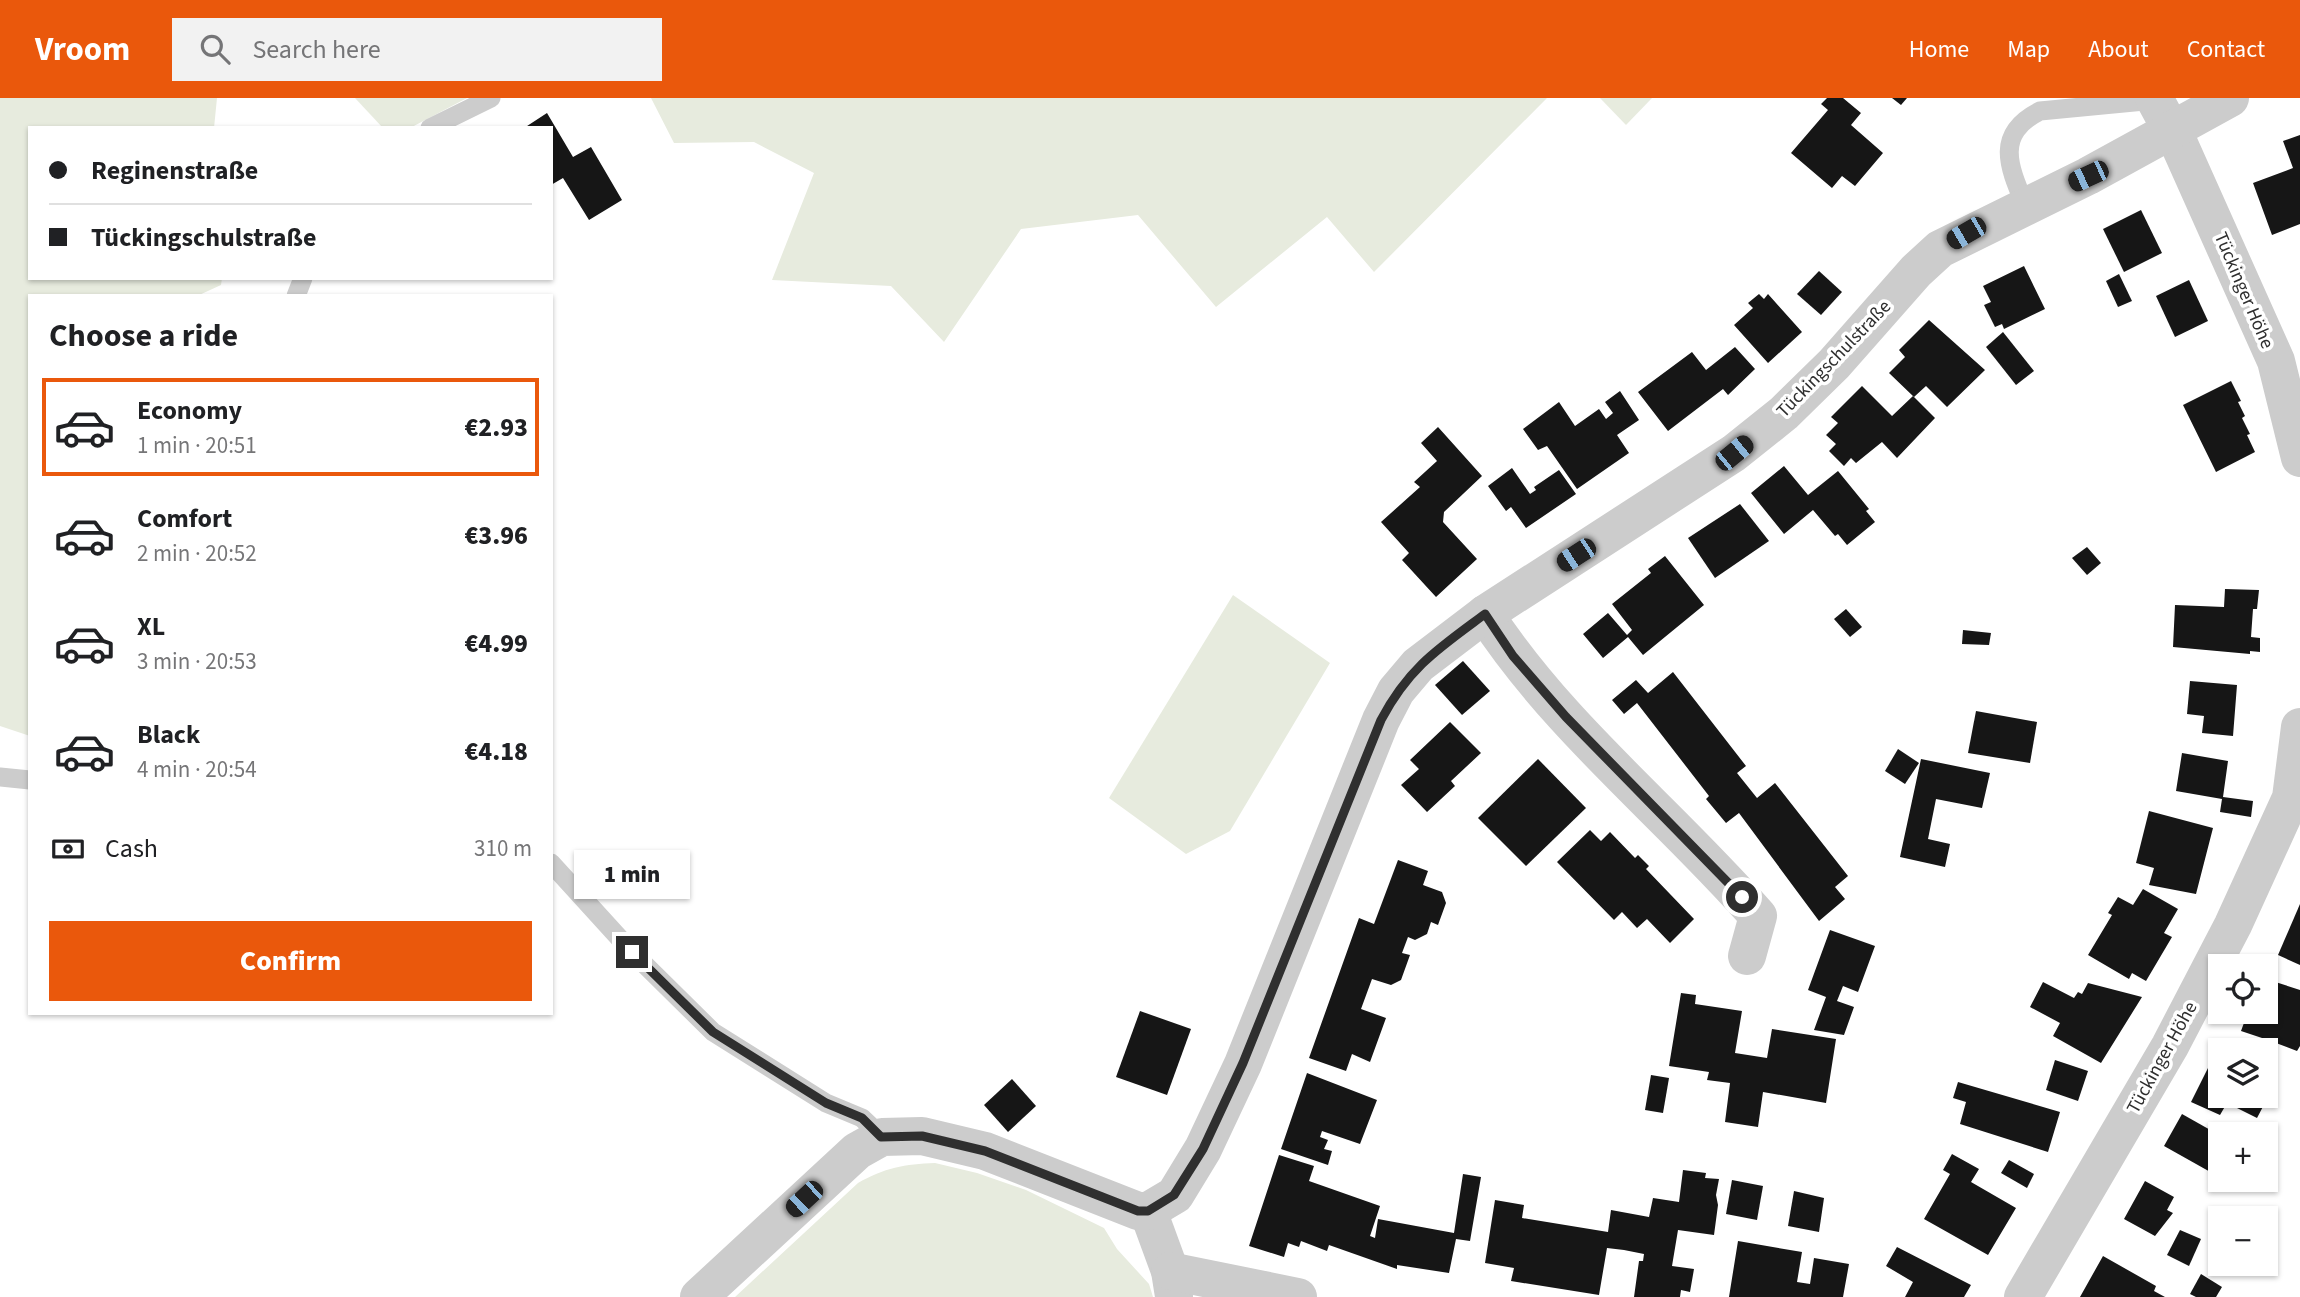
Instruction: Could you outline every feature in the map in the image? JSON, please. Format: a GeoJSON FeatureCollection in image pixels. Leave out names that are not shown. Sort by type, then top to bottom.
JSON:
{"type":"FeatureCollection","features":[{"type":"Feature","properties":{"kind":"street","name":"Tückingschulstraße"},"geometry":{"type":"LineString","coordinates":[[1148,1211],[1174,1195],[1203,1149],[1243,1063],[1381,720],[1396,691],[1418,664],[1485,614],[1734,453],[1784,413],[1834,364],[1916,271],[1940,249],[2088,176],[2160,109],[2230,98]]}},
{"type":"Feature","properties":{"kind":"street","name":"Tückinger Höhe"},"geometry":{"type":"LineString","coordinates":[[2160,109],[2276,361],[2300,458]]}},
{"type":"Feature","properties":{"kind":"street"},"geometry":{"type":"LineString","coordinates":[[1485,614],[1513,656],[1566,717],[1758,916],[1747,956]]}},
{"type":"Feature","properties":{"kind":"street","name":"Tückinger Höhe"},"geometry":{"type":"LineString","coordinates":[[2023,1297],[2169,1046],[2233,925],[2291,798],[2300,727]]}},
{"type":"Feature","properties":{"kind":"street"},"geometry":{"type":"LineString","coordinates":[[699,1297],[857,1151],[881,1137],[922,1136],[985,1151],[1114,1204],[1148,1211],[1172,1284],[1298,1297]]}},
{"type":"Feature","properties":{"kind":"lane"},"geometry":{"type":"LineString","coordinates":[[434,126],[491,98]]}},
{"type":"Feature","properties":{"kind":"lane"},"geometry":{"type":"LineString","coordinates":[[2025,205],[2013,176],[2009,153],[2011,140],[2025,119],[2040,111],[2160,109]]}},
{"type":"Feature","properties":{"kind":"lane"},"geometry":{"type":"LineString","coordinates":[[0,777],[28,780]]}},
{"type":"Feature","properties":{"kind":"lane"},"geometry":{"type":"LineString","coordinates":[[553,865],[632,952],[713,1032],[826,1103],[862,1118],[881,1137]]}},
{"type":"Feature","properties":{"kind":"shaded area"},"geometry":{"type":"Polygon","coordinates":[[[0,98],[217,98],[214,126],[28,126],[28,280],[222,280],[221,285],[201,294],[28,294],[28,735],[0,726],[0,98]]]}},
{"type":"Feature","properties":{"kind":"shaded area"},"geometry":{"type":"Polygon","coordinates":[[[355,98],[467,98],[414,126],[381,126],[355,98]]]}},
{"type":"Feature","properties":{"kind":"shaded area"},"geometry":{"type":"Polygon","coordinates":[[[651,98],[1547,98],[1374,272],[1327,217],[1216,307],[1138,215],[1021,229],[944,342],[891,286],[772,280],[814,173],[754,142],[674,143],[651,98]]]}},
{"type":"Feature","properties":{"kind":"shaded area"},"geometry":{"type":"Polygon","coordinates":[[[1600,98],[1652,98],[1626,125],[1600,98]]]}},
{"type":"Feature","properties":{"kind":"shaded area"},"geometry":{"type":"Polygon","coordinates":[[[1233,595],[1330,663],[1230,831],[1186,854],[1109,798],[1233,595]]]}},
{"type":"Feature","properties":{"kind":"shaded area"},"geometry":{"type":"Polygon","coordinates":[[[935,1163],[977,1173],[1026,1190],[1104,1228],[1117,1249],[1149,1284],[1153,1297],[735,1297],[858,1183],[895,1168],[935,1163]]]}},
{"type":"Feature","properties":{"kind":"building"},"geometry":{"type":"Polygon","coordinates":[[[1827,98],[1843,98],[1861,113],[1851,125],[1883,153],[1855,186],[1842,176],[1832,188],[1791,153],[1828,110],[1821,104],[1827,98]]]}},
{"type":"Feature","properties":{"kind":"building"},"geometry":{"type":"Polygon","coordinates":[[[1892,98],[1907,98],[1901,105],[1892,98]]]}},
{"type":"Feature","properties":{"kind":"building"},"geometry":{"type":"Polygon","coordinates":[[[547,113],[573,157],[591,147],[622,200],[589,220],[563,178],[553,184],[553,126],[527,126],[547,113]]]}},
{"type":"Feature","properties":{"kind":"building"},"geometry":{"type":"Polygon","coordinates":[[[2300,135],[2300,224],[2272,235],[2253,183],[2293,168],[2283,141],[2300,135]]]}},
{"type":"Feature","properties":{"kind":"building"},"geometry":{"type":"Polygon","coordinates":[[[2141,210],[2162,253],[2124,272],[2103,229],[2141,210]]]}},
{"type":"Feature","properties":{"kind":"building"},"geometry":{"type":"Polygon","coordinates":[[[2024,266],[2045,309],[2004,329],[2002,324],[1995,327],[1984,305],[1991,302],[1983,286],[2024,266]]]}},
{"type":"Feature","properties":{"kind":"building"},"geometry":{"type":"Polygon","coordinates":[[[1819,271],[1842,292],[1821,315],[1797,294],[1819,271]]]}},
{"type":"Feature","properties":{"kind":"building"},"geometry":{"type":"Polygon","coordinates":[[[2119,274],[2132,301],[2118,307],[2106,281],[2119,274]]]}},
{"type":"Feature","properties":{"kind":"building"},"geometry":{"type":"Polygon","coordinates":[[[2189,280],[2208,321],[2175,337],[2156,296],[2189,280]]]}},
{"type":"Feature","properties":{"kind":"building"},"geometry":{"type":"Polygon","coordinates":[[[1759,294],[1764,299],[1768,294],[1802,332],[1768,363],[1734,325],[1753,308],[1748,303],[1759,294]]]}},
{"type":"Feature","properties":{"kind":"building"},"geometry":{"type":"Polygon","coordinates":[[[1929,320],[1985,370],[1947,407],[1926,386],[1914,397],[1889,373],[1905,357],[1899,350],[1929,320]]]}},
{"type":"Feature","properties":{"kind":"building"},"geometry":{"type":"Polygon","coordinates":[[[2003,332],[2034,371],[2016,385],[1986,347],[2003,332]]]}},
{"type":"Feature","properties":{"kind":"building"},"geometry":{"type":"Polygon","coordinates":[[[1735,347],[1755,369],[1728,395],[1723,389],[1668,431],[1638,392],[1692,352],[1706,370],[1735,347]]]}},
{"type":"Feature","properties":{"kind":"building"},"geometry":{"type":"Polygon","coordinates":[[[2231,381],[2241,401],[2238,402],[2245,416],[2242,418],[2255,452],[2216,472],[2183,405],[2231,381]]]}},
{"type":"Feature","properties":{"kind":"building"},"geometry":{"type":"Polygon","coordinates":[[[1862,386],[1892,416],[1913,396],[1935,418],[1897,458],[1882,442],[1856,463],[1851,458],[1844,466],[1829,451],[1836,444],[1826,435],[1838,423],[1831,417],[1862,386]]]}},
{"type":"Feature","properties":{"kind":"building"},"geometry":{"type":"Polygon","coordinates":[[[1620,391],[1639,420],[1617,435],[1629,453],[1577,489],[1547,446],[1538,450],[1523,429],[1559,402],[1575,426],[1599,409],[1606,419],[1613,413],[1605,402],[1620,391]]]}},
{"type":"Feature","properties":{"kind":"building"},"geometry":{"type":"Polygon","coordinates":[[[1438,427],[1482,476],[1444,512],[1443,522],[1477,559],[1436,597],[1402,560],[1409,553],[1381,522],[1420,487],[1414,482],[1437,461],[1421,443],[1438,427]]]}},
{"type":"Feature","properties":{"kind":"building"},"geometry":{"type":"Polygon","coordinates":[[[1784,466],[1808,495],[1838,471],[1869,509],[1866,511],[1875,522],[1847,545],[1838,534],[1835,536],[1813,510],[1784,534],[1751,493],[1784,466]]]}},
{"type":"Feature","properties":{"kind":"building"},"geometry":{"type":"Polygon","coordinates":[[[1512,468],[1530,494],[1536,490],[1534,487],[1559,470],[1576,494],[1526,528],[1511,507],[1506,511],[1488,486],[1512,468]]]}},
{"type":"Feature","properties":{"kind":"building"},"geometry":{"type":"Polygon","coordinates":[[[1740,504],[1769,541],[1715,578],[1688,538],[1740,504]]]}},
{"type":"Feature","properties":{"kind":"building"},"geometry":{"type":"Polygon","coordinates":[[[2087,547],[2101,563],[2087,575],[2072,558],[2087,547]]]}},
{"type":"Feature","properties":{"kind":"building"},"geometry":{"type":"Polygon","coordinates":[[[1665,556],[1704,605],[1643,655],[1628,637],[1603,658],[1583,634],[1608,613],[1627,635],[1632,630],[1612,604],[1651,573],[1648,569],[1665,556]]]}},
{"type":"Feature","properties":{"kind":"building"},"geometry":{"type":"Polygon","coordinates":[[[2225,589],[2259,590],[2257,609],[2253,609],[2251,637],[2260,638],[2260,652],[2250,651],[2250,654],[2173,647],[2175,605],[2224,607],[2225,589]]]}},
{"type":"Feature","properties":{"kind":"building"},"geometry":{"type":"Polygon","coordinates":[[[1846,609],[1862,627],[1850,637],[1834,619],[1846,609]]]}},
{"type":"Feature","properties":{"kind":"building"},"geometry":{"type":"Polygon","coordinates":[[[1963,630],[1991,633],[1989,645],[1962,644],[1963,630]]]}},
{"type":"Feature","properties":{"kind":"building"},"geometry":{"type":"Polygon","coordinates":[[[1463,661],[1490,691],[1462,715],[1435,685],[1463,661]]]}},
{"type":"Feature","properties":{"kind":"building"},"geometry":{"type":"Polygon","coordinates":[[[1673,672],[1746,766],[1737,773],[1757,798],[1775,783],[1848,876],[1835,887],[1845,899],[1819,921],[1739,813],[1726,823],[1706,799],[1709,796],[1637,703],[1624,714],[1612,700],[1636,680],[1648,693],[1673,672]]]}},
{"type":"Feature","properties":{"kind":"building"},"geometry":{"type":"Polygon","coordinates":[[[2190,681],[2237,685],[2233,736],[2202,733],[2204,716],[2187,714],[2190,681]]]}},
{"type":"Feature","properties":{"kind":"building"},"geometry":{"type":"Polygon","coordinates":[[[1976,711],[2037,722],[2030,763],[1968,753],[1976,711]]]}},
{"type":"Feature","properties":{"kind":"building"},"geometry":{"type":"Polygon","coordinates":[[[1450,722],[1481,753],[1451,781],[1455,786],[1427,812],[1401,785],[1419,769],[1410,760],[1450,722]]]}},
{"type":"Feature","properties":{"kind":"building"},"geometry":{"type":"Polygon","coordinates":[[[1898,749],[1919,763],[1905,784],[1885,771],[1898,749]]]}},
{"type":"Feature","properties":{"kind":"building"},"geometry":{"type":"Polygon","coordinates":[[[2182,753],[2228,761],[2223,797],[2253,801],[2251,817],[2220,812],[2222,799],[2176,791],[2182,753]]]}},
{"type":"Feature","properties":{"kind":"building"},"geometry":{"type":"Polygon","coordinates":[[[1538,759],[1586,808],[1526,866],[1478,818],[1538,759]]]}},
{"type":"Feature","properties":{"kind":"building"},"geometry":{"type":"Polygon","coordinates":[[[1921,759],[1990,773],[1982,808],[1936,799],[1928,839],[1950,844],[1945,867],[1900,857],[1921,759]]]}},
{"type":"Feature","properties":{"kind":"building"},"geometry":{"type":"Polygon","coordinates":[[[2149,811],[2213,828],[2196,894],[2149,885],[2154,868],[2136,863],[2149,811]]]}},
{"type":"Feature","properties":{"kind":"building"},"geometry":{"type":"Polygon","coordinates":[[[1590,830],[1601,841],[1610,832],[1635,858],[1638,855],[1649,866],[1646,869],[1694,919],[1670,943],[1647,919],[1637,928],[1622,912],[1614,920],[1557,862],[1590,830]]]}},
{"type":"Feature","properties":{"kind":"building"},"geometry":{"type":"Polygon","coordinates":[[[1398,860],[1428,871],[1423,885],[1442,892],[1446,903],[1438,925],[1431,922],[1427,934],[1415,940],[1408,937],[1402,953],[1410,955],[1401,980],[1391,985],[1372,979],[1361,1009],[1386,1018],[1370,1062],[1352,1054],[1346,1071],[1309,1058],[1359,918],[1374,924],[1398,860]]]}},
{"type":"Feature","properties":{"kind":"building"},"geometry":{"type":"Polygon","coordinates":[[[2143,889],[2178,909],[2164,933],[2172,937],[2146,981],[2132,973],[2129,979],[2088,955],[2112,915],[2108,913],[2118,897],[2133,905],[2143,889]]]}},
{"type":"Feature","properties":{"kind":"building"},"geometry":{"type":"Polygon","coordinates":[[[2300,904],[2300,965],[2278,955],[2300,904]]]}},
{"type":"Feature","properties":{"kind":"building"},"geometry":{"type":"Polygon","coordinates":[[[1830,930],[1875,946],[1858,992],[1843,986],[1837,1001],[1854,1007],[1844,1035],[1814,1030],[1826,997],[1808,990],[1830,930]]]}},
{"type":"Feature","properties":{"kind":"building"},"geometry":{"type":"Polygon","coordinates":[[[2043,982],[2074,998],[2078,992],[2082,994],[2088,983],[2142,997],[2101,1063],[2053,1036],[2060,1023],[2030,1007],[2043,982]]]}},
{"type":"Feature","properties":{"kind":"building"},"geometry":{"type":"Polygon","coordinates":[[[2278,983],[2300,990],[2300,1046],[2297,1051],[2278,1044],[2278,1038],[2262,1038],[2241,1031],[2244,1024],[2278,1024],[2278,983]]]}},
{"type":"Feature","properties":{"kind":"building"},"geometry":{"type":"Polygon","coordinates":[[[1681,993],[1696,995],[1695,1004],[1742,1011],[1735,1053],[1767,1058],[1772,1029],[1836,1039],[1826,1103],[1763,1092],[1758,1127],[1725,1122],[1730,1083],[1707,1080],[1709,1072],[1669,1066],[1681,993]]]}},
{"type":"Feature","properties":{"kind":"building"},"geometry":{"type":"Polygon","coordinates":[[[1140,1011],[1191,1029],[1167,1095],[1116,1077],[1140,1011]]]}},
{"type":"Feature","properties":{"kind":"building"},"geometry":{"type":"Polygon","coordinates":[[[2055,1060],[2088,1071],[2078,1101],[2046,1090],[2055,1060]]]}},
{"type":"Feature","properties":{"kind":"building"},"geometry":{"type":"Polygon","coordinates":[[[2208,1068],[2208,1108],[2224,1108],[2220,1115],[2191,1102],[2208,1068]]]}},
{"type":"Feature","properties":{"kind":"building"},"geometry":{"type":"Polygon","coordinates":[[[1307,1073],[1377,1100],[1360,1144],[1322,1131],[1320,1137],[1328,1140],[1324,1149],[1332,1151],[1328,1165],[1281,1149],[1307,1073]]]}},
{"type":"Feature","properties":{"kind":"building"},"geometry":{"type":"Polygon","coordinates":[[[1651,1075],[1669,1078],[1663,1113],[1645,1110],[1651,1075]]]}},
{"type":"Feature","properties":{"kind":"building"},"geometry":{"type":"Polygon","coordinates":[[[1012,1079],[1036,1106],[1008,1132],[984,1105],[1012,1079]]]}},
{"type":"Feature","properties":{"kind":"building"},"geometry":{"type":"Polygon","coordinates":[[[1958,1082],[2060,1112],[2048,1152],[1960,1124],[1966,1102],[1953,1098],[1958,1082]]]}},
{"type":"Feature","properties":{"kind":"building"},"geometry":{"type":"Polygon","coordinates":[[[2237,1108],[2262,1108],[2257,1118],[2237,1108]]]}},
{"type":"Feature","properties":{"kind":"building"},"geometry":{"type":"Polygon","coordinates":[[[2182,1114],[2208,1129],[2208,1171],[2164,1146],[2182,1114]]]}},
{"type":"Feature","properties":{"kind":"building"},"geometry":{"type":"Polygon","coordinates":[[[1952,1154],[1979,1169],[1971,1182],[2016,1208],[1988,1255],[1924,1219],[1950,1174],[1943,1170],[1952,1154]]]}},
{"type":"Feature","properties":{"kind":"building"},"geometry":{"type":"Polygon","coordinates":[[[1279,1155],[1314,1166],[1309,1181],[1380,1206],[1370,1236],[1375,1238],[1378,1219],[1454,1233],[1463,1174],[1481,1177],[1470,1241],[1456,1239],[1449,1273],[1397,1265],[1397,1269],[1329,1245],[1327,1251],[1301,1241],[1299,1247],[1288,1243],[1284,1257],[1249,1246],[1279,1155]]]}},
{"type":"Feature","properties":{"kind":"building"},"geometry":{"type":"Polygon","coordinates":[[[2009,1160],[2034,1174],[2027,1188],[2001,1173],[2009,1160]]]}},
{"type":"Feature","properties":{"kind":"building"},"geometry":{"type":"Polygon","coordinates":[[[1683,1170],[1706,1173],[1705,1178],[1719,1179],[1714,1235],[1678,1230],[1672,1266],[1694,1269],[1690,1292],[1681,1290],[1680,1297],[1634,1297],[1639,1261],[1643,1261],[1644,1254],[1624,1250],[1607,1248],[1599,1295],[1511,1281],[1514,1268],[1485,1263],[1495,1200],[1524,1205],[1522,1218],[1608,1232],[1611,1210],[1649,1217],[1653,1198],[1679,1202],[1683,1170]]]}},
{"type":"Feature","properties":{"kind":"building"},"geometry":{"type":"Polygon","coordinates":[[[1732,1180],[1763,1186],[1757,1220],[1726,1214],[1732,1180]]]}},
{"type":"Feature","properties":{"kind":"building"},"geometry":{"type":"Polygon","coordinates":[[[2145,1181],[2174,1197],[2167,1210],[2173,1213],[2155,1236],[2124,1219],[2145,1181]]]}},
{"type":"Feature","properties":{"kind":"building"},"geometry":{"type":"Polygon","coordinates":[[[1794,1191],[1824,1198],[1819,1232],[1788,1226],[1794,1191]]]}},
{"type":"Feature","properties":{"kind":"building"},"geometry":{"type":"Polygon","coordinates":[[[2180,1230],[2201,1239],[2189,1266],[2167,1255],[2180,1230]]]}},
{"type":"Feature","properties":{"kind":"building"},"geometry":{"type":"Polygon","coordinates":[[[1738,1241],[1802,1252],[1797,1282],[1810,1284],[1814,1258],[1849,1264],[1843,1297],[1729,1297],[1738,1241]]]}},
{"type":"Feature","properties":{"kind":"building"},"geometry":{"type":"Polygon","coordinates":[[[1897,1247],[1971,1285],[1964,1297],[1905,1297],[1913,1282],[1886,1266],[1897,1247]]]}},
{"type":"Feature","properties":{"kind":"building"},"geometry":{"type":"Polygon","coordinates":[[[2103,1256],[2156,1286],[2154,1291],[2165,1297],[2080,1297],[2103,1256]]]}},
{"type":"Feature","properties":{"kind":"building"},"geometry":{"type":"Polygon","coordinates":[[[2201,1274],[2222,1287],[2216,1297],[2196,1297],[2190,1294],[2201,1274]]]}},
{"type":"Feature","properties":{"kind":"route"},"geometry":{"type":"LineString","coordinates":[[632,952],[713,1032],[826,1103],[862,1118],[881,1137],[922,1136],[985,1151],[1124,1208],[1148,1211],[1174,1195],[1203,1149],[1243,1063],[1381,720],[1396,691],[1418,664],[1485,614],[1513,656],[1566,717],[1742,897]]}}]}
